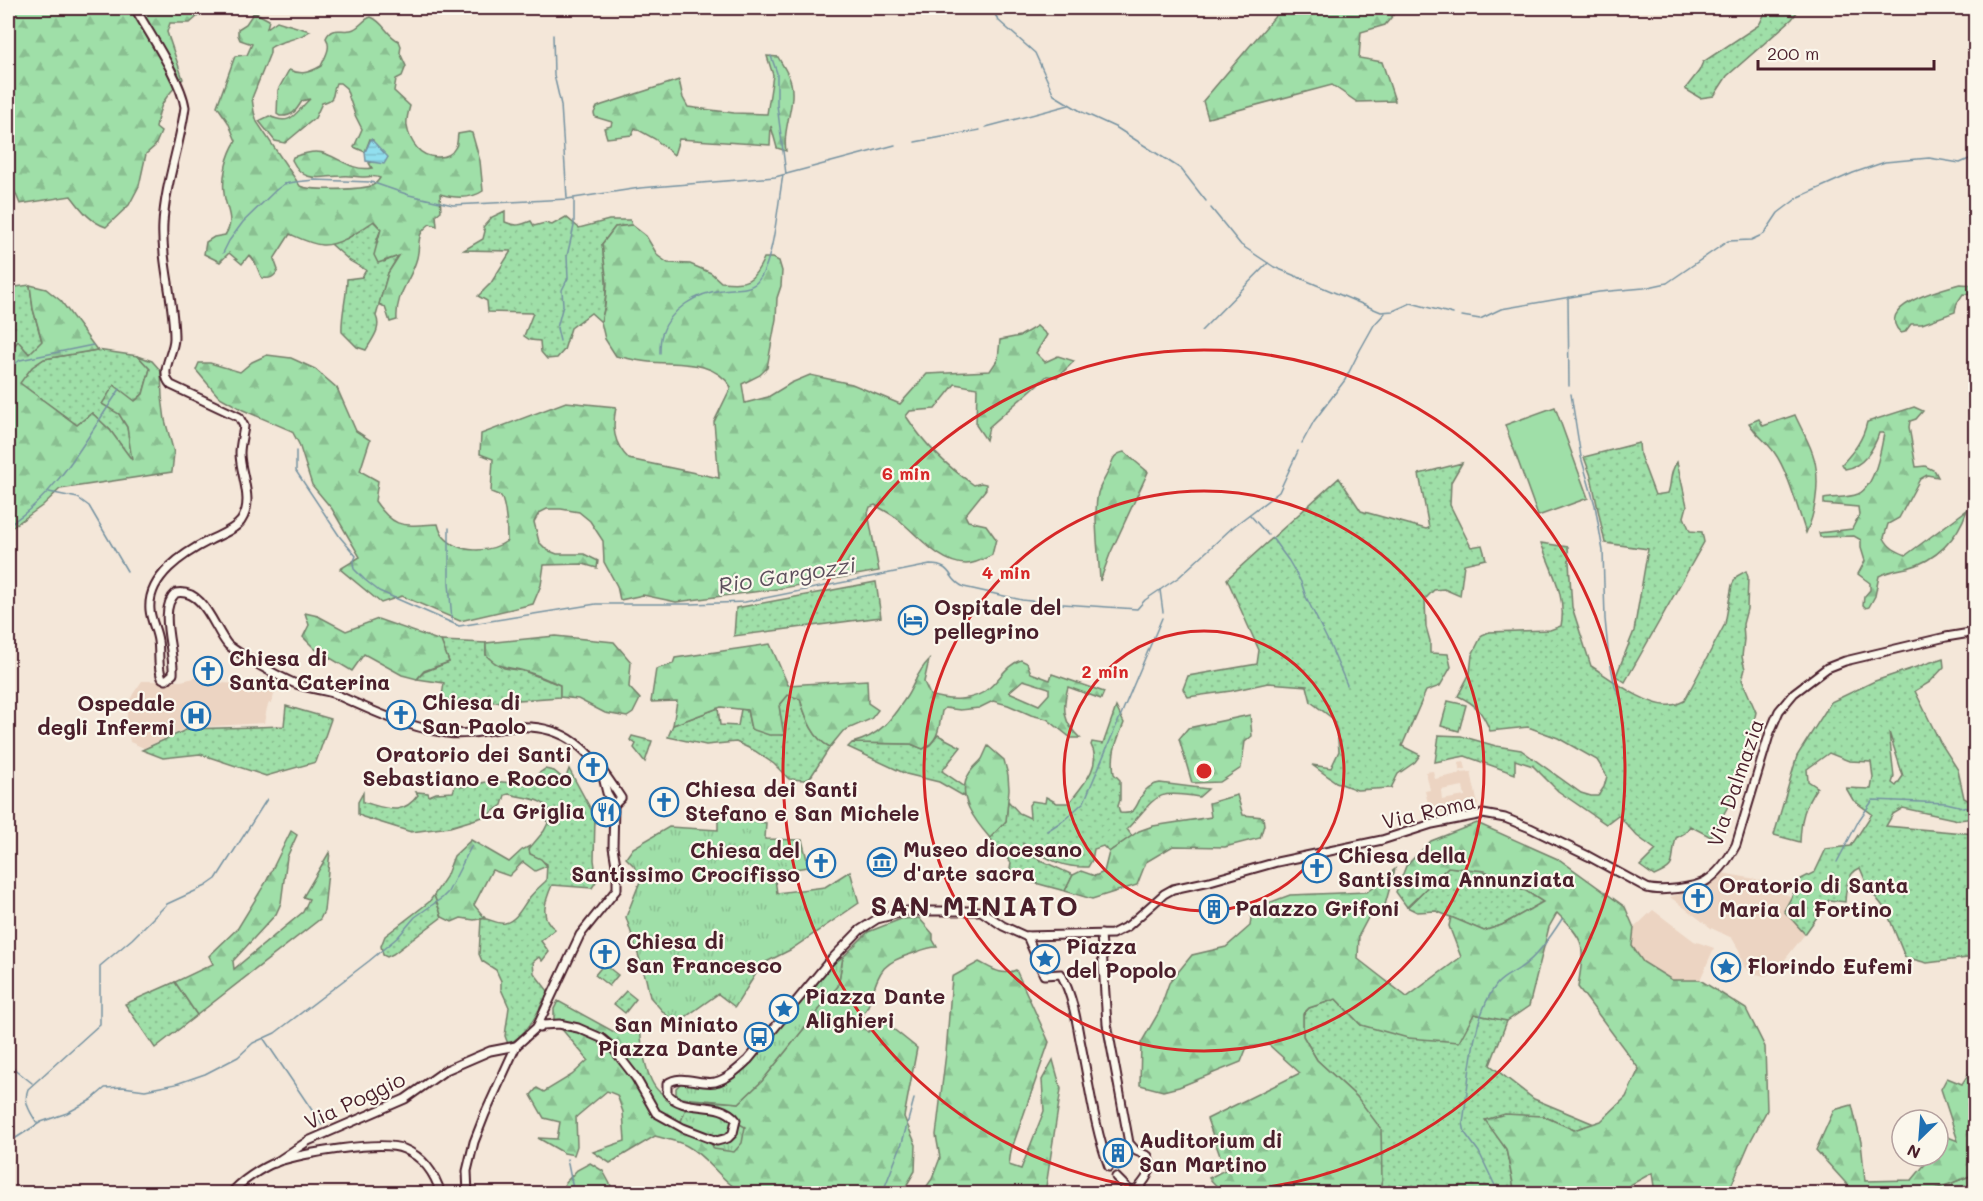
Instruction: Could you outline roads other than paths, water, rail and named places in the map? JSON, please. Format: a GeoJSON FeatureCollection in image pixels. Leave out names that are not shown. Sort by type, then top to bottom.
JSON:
{"type":"FeatureCollection","features":[{"type":"Feature","properties":{"kind":"main road"},"geometry":{"type":"LineString","coordinates":[[135,8],[175,80],[184,99],[185,107],[163,223],[174,342],[165,377],[171,385],[239,417],[244,426],[240,452],[246,499],[241,520],[234,527],[194,548],[179,559],[158,581],[153,590],[150,611],[158,641],[162,678],[171,679],[174,668],[168,628],[168,607],[173,596],[181,592],[186,593],[200,602],[221,637],[235,650],[298,685],[325,691],[410,725],[452,734],[519,726],[557,732],[578,743],[592,756],[621,798],[614,806],[613,848],[617,888],[580,935],[540,1025],[516,1046],[474,1143],[467,1171],[468,1194]]}},
{"type":"Feature","properties":{"kind":"main road","name":"Via Dalmazia"},"geometry":{"type":"LineString","coordinates":[[1657,891],[1705,882],[1728,860],[1736,845],[1770,732],[1779,711],[1794,693],[1827,668],[1845,661],[1946,636],[1976,632]]}},
{"type":"Feature","properties":{"kind":"main road","name":"Via Roma"},"geometry":{"type":"LineString","coordinates":[[1027,936],[1112,934],[1139,918],[1164,894],[1173,889],[1277,862],[1371,842],[1432,824],[1483,814],[1493,815],[1530,828],[1657,891]]}},
{"type":"Feature","properties":{"kind":"main road"},"geometry":{"type":"LineString","coordinates":[[540,1025],[559,1024],[578,1028],[601,1038],[612,1047],[636,1078],[656,1113],[703,1137],[717,1141],[728,1138],[734,1133],[736,1120],[731,1114],[718,1109],[675,1101],[666,1091],[670,1081],[683,1079],[715,1082],[736,1071],[748,1060],[827,964],[860,930],[877,919],[907,910],[981,911],[1010,930],[1027,936],[1044,975],[1061,974],[1072,997],[1098,1135],[1109,1167]]}},
{"type":"Feature","properties":{"kind":"main road"},"geometry":{"type":"LineString","coordinates":[[1101,934],[1107,1024],[1129,1143],[1136,1151],[1148,1156],[1151,1163],[1148,1176],[1133,1194],[1116,1177]]}},
{"type":"Feature","properties":{"kind":"main road","name":"Via Poggio"},"geometry":{"type":"LineString","coordinates":[[231,1194],[239,1184],[308,1141],[405,1099],[446,1070],[490,1051],[516,1046]]}},
{"type":"Feature","properties":{"kind":"main road"},"geometry":{"type":"LineString","coordinates":[[275,1163],[360,1147],[389,1145],[410,1151],[423,1161],[434,1175],[441,1194]]}},
{"type":"Feature","properties":{"kind":"water"},"geometry":{"type":"Polygon","coordinates":[[[371,139],[388,157],[384,164],[366,161],[365,152],[371,139]]]}},
{"type":"Feature","properties":{"kind":"waterway"},"geometry":{"type":"LineString","coordinates":[[991,8],[999,21],[1035,53],[1054,95],[1082,112],[1117,128],[1181,169],[1206,201]]}},
{"type":"Feature","properties":{"kind":"waterway"},"geometry":{"type":"LineString","coordinates":[[553,35],[554,75],[561,105],[567,198]]}},
{"type":"Feature","properties":{"kind":"waterway"},"geometry":{"type":"LineString","coordinates":[[771,56],[777,73],[777,105],[786,174]]}},
{"type":"Feature","properties":{"kind":"waterway"},"geometry":{"type":"LineString","coordinates":[[986,127],[1069,105]]}},
{"type":"Feature","properties":{"kind":"waterway"},"geometry":{"type":"LineString","coordinates":[[915,142],[980,130]]}},
{"type":"Feature","properties":{"kind":"waterway"},"geometry":{"type":"LineString","coordinates":[[223,253],[243,222],[276,190],[284,184],[295,182],[315,180],[371,182],[409,195],[453,205],[567,199],[640,188],[775,177],[895,145]]}},
{"type":"Feature","properties":{"kind":"waterway"},"geometry":{"type":"LineString","coordinates":[[1462,316],[1480,319],[1501,309],[1667,283],[1728,241],[1751,240],[1764,234],[1778,213],[1799,197],[1853,173],[1885,162],[1929,158],[1960,163],[1976,156]]}},
{"type":"Feature","properties":{"kind":"waterway"},"geometry":{"type":"LineString","coordinates":[[660,353],[662,334],[666,325],[671,317],[686,304],[703,295],[727,289],[745,288],[757,282],[768,261],[783,175]]}},
{"type":"Feature","properties":{"kind":"waterway"},"geometry":{"type":"LineString","coordinates":[[560,341],[557,328],[563,305],[562,290],[568,278],[567,256],[574,226],[574,199]]}},
{"type":"Feature","properties":{"kind":"waterway"},"geometry":{"type":"LineString","coordinates":[[1211,208],[1241,245],[1274,267],[1381,312],[1393,311],[1411,303],[1453,314]]}},
{"type":"Feature","properties":{"kind":"waterway"},"geometry":{"type":"LineString","coordinates":[[1201,331],[1268,263]]}},
{"type":"Feature","properties":{"kind":"waterway"},"geometry":{"type":"LineString","coordinates":[[1568,298],[1569,386]]}},
{"type":"Feature","properties":{"kind":"waterway","name":"Rio Gargozzi"},"geometry":{"type":"LineString","coordinates":[[1302,443],[1314,421],[1345,380],[1374,325],[1385,313]]}},
{"type":"Feature","properties":{"kind":"waterway"},"geometry":{"type":"LineString","coordinates":[[8,374],[10,368],[20,360],[93,345]]}},
{"type":"Feature","properties":{"kind":"waterway"},"geometry":{"type":"LineString","coordinates":[[8,525],[26,512],[57,481],[84,445],[120,389]]}},
{"type":"Feature","properties":{"kind":"waterway"},"geometry":{"type":"LineString","coordinates":[[1571,394],[1581,457],[1595,505],[1603,551],[1608,650],[1615,687],[1622,701]]}},
{"type":"Feature","properties":{"kind":"waterway","name":"Rio Gargozzi"},"geometry":{"type":"LineString","coordinates":[[296,451],[296,471],[340,537],[356,556],[353,563],[354,569],[379,591],[459,626],[596,604],[745,602],[930,565],[943,567],[955,581],[964,587],[1022,600],[1137,609],[1145,600],[1179,577],[1234,526],[1279,492],[1298,451]]}},
{"type":"Feature","properties":{"kind":"waterway"},"geometry":{"type":"LineString","coordinates":[[49,492],[78,498],[89,506],[127,571]]}},
{"type":"Feature","properties":{"kind":"waterway"},"geometry":{"type":"LineString","coordinates":[[1250,515],[1268,535]]}},
{"type":"Feature","properties":{"kind":"waterway"},"geometry":{"type":"LineString","coordinates":[[449,528],[452,621]]}},
{"type":"Feature","properties":{"kind":"waterway"},"geometry":{"type":"LineString","coordinates":[[1272,538],[1301,582],[1347,685]]}},
{"type":"Feature","properties":{"kind":"waterway"},"geometry":{"type":"LineString","coordinates":[[1160,590],[1163,612]]}},
{"type":"Feature","properties":{"kind":"waterway"},"geometry":{"type":"LineString","coordinates":[[1047,831],[1064,820],[1084,802],[1162,618]]}},
{"type":"Feature","properties":{"kind":"waterway"},"geometry":{"type":"LineString","coordinates":[[37,1123],[27,1103],[28,1089],[100,1024],[100,966],[132,939],[167,904],[216,879],[267,799]]}},
{"type":"Feature","properties":{"kind":"waterway"},"geometry":{"type":"LineString","coordinates":[[1837,862],[1859,820],[1873,800],[1946,803],[1976,810]]}},
{"type":"Feature","properties":{"kind":"waterway"},"geometry":{"type":"LineString","coordinates":[[8,1143],[41,1122],[67,1113],[91,1100],[105,1088],[123,1087],[145,1090],[176,1084],[205,1074],[238,1057],[253,1043],[275,1033],[369,961],[398,937],[415,917],[442,898],[448,892],[472,845]]}},
{"type":"Feature","properties":{"kind":"waterway"},"geometry":{"type":"LineString","coordinates":[[1499,1194],[1479,1152],[1465,1133],[1463,1123],[1476,1031],[1488,998],[1497,984],[1532,958],[1562,919]]}},
{"type":"Feature","properties":{"kind":"waterway"},"geometry":{"type":"LineString","coordinates":[[264,1039],[322,1125]]}},
{"type":"Feature","properties":{"kind":"waterway"},"geometry":{"type":"LineString","coordinates":[[8,1064],[32,1083]]}},
{"type":"Feature","properties":{"kind":"waterway"},"geometry":{"type":"LineString","coordinates":[[882,1194],[902,1143],[914,1099]]}},
{"type":"Feature","properties":{"kind":"waterway"},"geometry":{"type":"LineString","coordinates":[[567,1159],[574,1194]]}},
{"type":"Feature","properties":{"kind":"place","name":"Ospitale del pellegrino"},"geometry":{"type":"Point","coordinates":[913,620]}},
{"type":"Feature","properties":{"kind":"place","name":"Chiesa di Santa Caterina"},"geometry":{"type":"Point","coordinates":[208,671]}},
{"type":"Feature","properties":{"kind":"place","name":"Chiesa di San Paolo"},"geometry":{"type":"Point","coordinates":[401,715]}},
{"type":"Feature","properties":{"kind":"place","name":"Ospedale degli Infermi"},"geometry":{"type":"Point","coordinates":[196,716]}},
{"type":"Feature","properties":{"kind":"place","name":"Oratorio dei Santi Sebastiano e Rocco"},"geometry":{"type":"Point","coordinates":[593,767]}},
{"type":"Feature","properties":{"kind":"place","name":"Chiesa dei Santi Stefano e San Michele"},"geometry":{"type":"Point","coordinates":[664,802]}},
{"type":"Feature","properties":{"kind":"place","name":"La Griglia"},"geometry":{"type":"Point","coordinates":[606,812]}},
{"type":"Feature","properties":{"kind":"place","name":"Museo diocesano d'arte sacra"},"geometry":{"type":"Point","coordinates":[882,862]}},
{"type":"Feature","properties":{"kind":"place","name":"Chiesa del Santissimo Crocifisso"},"geometry":{"type":"Point","coordinates":[821,863]}},
{"type":"Feature","properties":{"kind":"place","name":"Chiesa della Santissima Annunziata"},"geometry":{"type":"Point","coordinates":[1317,868]}},
{"type":"Feature","properties":{"kind":"place","name":"Oratorio di Santa Maria al Fortino"},"geometry":{"type":"Point","coordinates":[1698,898]}},
{"type":"Feature","properties":{"kind":"place","name":"Palazzo Grifoni"},"geometry":{"type":"Point","coordinates":[1214,909]}},
{"type":"Feature","properties":{"kind":"place","name":"Chiesa di San Francesco"},"geometry":{"type":"Point","coordinates":[605,954]}},
{"type":"Feature","properties":{"kind":"place","name":"Piazza del Popolo"},"geometry":{"type":"Point","coordinates":[1045,959]}},
{"type":"Feature","properties":{"kind":"place","name":"Florindo Eufemi"},"geometry":{"type":"Point","coordinates":[1726,967]}},
{"type":"Feature","properties":{"kind":"place","name":"Piazza Dante Alighieri"},"geometry":{"type":"Point","coordinates":[784,1009]}},
{"type":"Feature","properties":{"kind":"place","name":"San Miniato Piazza Dante"},"geometry":{"type":"Point","coordinates":[759,1037]}},
{"type":"Feature","properties":{"kind":"place","name":"Auditorium di San Martino"},"geometry":{"type":"Point","coordinates":[1118,1153]}},
{"type":"Feature","properties":{"kind":"district","name":"SAN MINIATO"},"geometry":{"type":"Point","coordinates":[975,907]}}]}
